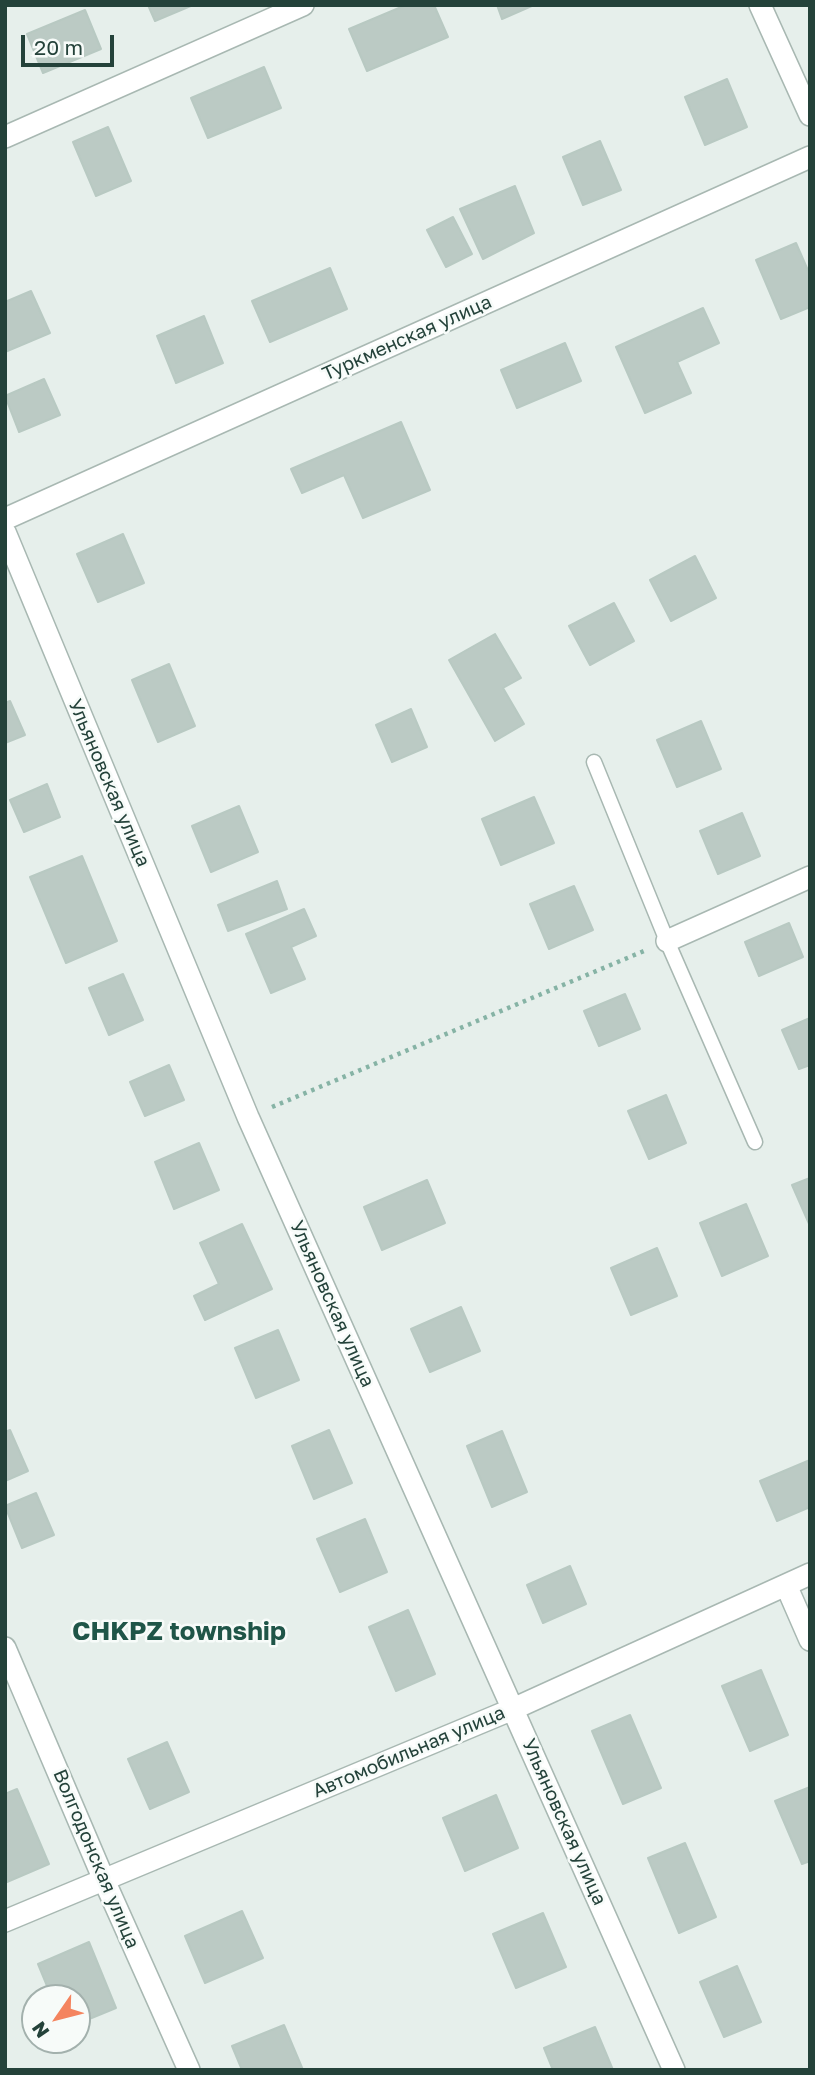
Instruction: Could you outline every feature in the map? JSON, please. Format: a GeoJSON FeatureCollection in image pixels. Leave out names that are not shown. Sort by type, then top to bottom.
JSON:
{"type":"FeatureCollection","features":[{"type":"Feature","properties":{"kind":"street"},"geometry":{"type":"LineString","coordinates":[[5,137],[303,5]]}},
{"type":"Feature","properties":{"kind":"street"},"geometry":{"type":"LineString","coordinates":[[760,5],[810,115]]}},
{"type":"Feature","properties":{"kind":"street","name":"Туркменская улица"},"geometry":{"type":"LineString","coordinates":[[5,519],[810,158]]}},
{"type":"Feature","properties":{"kind":"street","name":"Ульяновская улица"},"geometry":{"type":"LineString","coordinates":[[5,532],[248,1117],[674,2070]]}},
{"type":"Feature","properties":{"kind":"street"},"geometry":{"type":"LineString","coordinates":[[667,941],[810,877]]}},
{"type":"Feature","properties":{"kind":"street","name":"Автомобильная улица"},"geometry":{"type":"LineString","coordinates":[[5,1921],[513,1709],[810,1574]]}},
{"type":"Feature","properties":{"kind":"street"},"geometry":{"type":"LineString","coordinates":[[786,1585],[810,1640]]}},
{"type":"Feature","properties":{"kind":"street","name":"Волгодонская улица"},"geometry":{"type":"LineString","coordinates":[[5,1648],[189,2070]]}},
{"type":"Feature","properties":{"kind":"lane"},"geometry":{"type":"LineString","coordinates":[[594,762],[667,941],[755,1142]]}},
{"type":"Feature","properties":{"kind":"path"},"geometry":{"type":"LineString","coordinates":[[248,1117],[667,941]]}},
{"type":"Feature","properties":{"kind":"building"},"geometry":{"type":"Polygon","coordinates":[[[148,5],[193,5],[155,21],[148,5]]]}},
{"type":"Feature","properties":{"kind":"building"},"geometry":{"type":"Polygon","coordinates":[[[406,5],[434,5],[448,37],[367,71],[349,29],[406,5]]]}},
{"type":"Feature","properties":{"kind":"building"},"geometry":{"type":"Polygon","coordinates":[[[497,5],[534,5],[502,19],[497,5]]]}},
{"type":"Feature","properties":{"kind":"building"},"geometry":{"type":"Polygon","coordinates":[[[85,10],[101,49],[43,73],[27,34],[85,10]]]}},
{"type":"Feature","properties":{"kind":"building"},"geometry":{"type":"Polygon","coordinates":[[[264,67],[281,108],[208,138],[191,98],[264,67]]]}},
{"type":"Feature","properties":{"kind":"building"},"geometry":{"type":"Polygon","coordinates":[[[727,79],[747,127],[705,145],[685,97],[727,79]]]}},
{"type":"Feature","properties":{"kind":"building"},"geometry":{"type":"Polygon","coordinates":[[[108,127],[131,181],[96,196],[73,142],[108,127]]]}},
{"type":"Feature","properties":{"kind":"building"},"geometry":{"type":"Polygon","coordinates":[[[600,141],[621,190],[583,205],[563,157],[600,141]]]}},
{"type":"Feature","properties":{"kind":"building"},"geometry":{"type":"Polygon","coordinates":[[[515,186],[534,233],[483,259],[460,209],[515,186]]]}},
{"type":"Feature","properties":{"kind":"building"},"geometry":{"type":"Polygon","coordinates":[[[453,217],[472,254],[446,267],[427,230],[453,217]]]}},
{"type":"Feature","properties":{"kind":"building"},"geometry":{"type":"Polygon","coordinates":[[[796,243],[810,275],[810,307],[781,319],[756,260],[796,243]]]}},
{"type":"Feature","properties":{"kind":"building"},"geometry":{"type":"Polygon","coordinates":[[[330,268],[347,309],[270,342],[252,301],[330,268]]]}},
{"type":"Feature","properties":{"kind":"building"},"geometry":{"type":"Polygon","coordinates":[[[31,291],[50,333],[5,352],[5,302],[31,291]]]}},
{"type":"Feature","properties":{"kind":"building"},"geometry":{"type":"Polygon","coordinates":[[[703,308],[719,343],[677,362],[691,393],[645,413],[616,347],[703,308]]]}},
{"type":"Feature","properties":{"kind":"building"},"geometry":{"type":"Polygon","coordinates":[[[204,316],[223,363],[176,383],[157,336],[204,316]]]}},
{"type":"Feature","properties":{"kind":"building"},"geometry":{"type":"Polygon","coordinates":[[[565,343],[581,381],[517,408],[501,370],[565,343]]]}},
{"type":"Feature","properties":{"kind":"building"},"geometry":{"type":"Polygon","coordinates":[[[44,379],[60,415],[19,432],[5,396],[44,379]]]}},
{"type":"Feature","properties":{"kind":"building"},"geometry":{"type":"Polygon","coordinates":[[[401,422],[430,490],[363,518],[344,475],[302,493],[291,469],[401,422]]]}},
{"type":"Feature","properties":{"kind":"building"},"geometry":{"type":"Polygon","coordinates":[[[123,534],[144,583],[98,602],[77,554],[123,534]]]}},
{"type":"Feature","properties":{"kind":"building"},"geometry":{"type":"Polygon","coordinates":[[[695,556],[716,598],[671,621],[650,580],[695,556]]]}},
{"type":"Feature","properties":{"kind":"building"},"geometry":{"type":"Polygon","coordinates":[[[614,603],[634,641],[590,665],[569,626],[614,603]]]}},
{"type":"Feature","properties":{"kind":"building"},"geometry":{"type":"Polygon","coordinates":[[[495,634],[521,678],[503,688],[524,724],[495,741],[449,660],[495,634]]]}},
{"type":"Feature","properties":{"kind":"building"},"geometry":{"type":"Polygon","coordinates":[[[169,664],[195,726],[158,742],[132,680],[169,664]]]}},
{"type":"Feature","properties":{"kind":"building"},"geometry":{"type":"Polygon","coordinates":[[[10,701],[25,735],[5,743],[5,703],[10,701]]]}},
{"type":"Feature","properties":{"kind":"building"},"geometry":{"type":"Polygon","coordinates":[[[411,709],[427,747],[392,762],[376,725],[411,709]]]}},
{"type":"Feature","properties":{"kind":"building"},"geometry":{"type":"Polygon","coordinates":[[[701,721],[721,769],[677,787],[657,740],[701,721]]]}},
{"type":"Feature","properties":{"kind":"building"},"geometry":{"type":"Polygon","coordinates":[[[47,784],[60,817],[24,832],[10,800],[47,784]]]}},
{"type":"Feature","properties":{"kind":"building"},"geometry":{"type":"Polygon","coordinates":[[[534,797],[554,843],[501,865],[482,819],[534,797]]]}},
{"type":"Feature","properties":{"kind":"building"},"geometry":{"type":"Polygon","coordinates":[[[239,806],[258,852],[211,872],[192,826],[239,806]]]}},
{"type":"Feature","properties":{"kind":"building"},"geometry":{"type":"Polygon","coordinates":[[[742,813],[760,856],[718,874],[700,831],[742,813]]]}},
{"type":"Feature","properties":{"kind":"building"},"geometry":{"type":"Polygon","coordinates":[[[82,856],[117,941],[66,963],[30,877],[82,856]]]}},
{"type":"Feature","properties":{"kind":"building"},"geometry":{"type":"Polygon","coordinates":[[[277,881],[287,909],[228,931],[218,905],[277,881]]]}},
{"type":"Feature","properties":{"kind":"building"},"geometry":{"type":"Polygon","coordinates":[[[574,886],[593,930],[549,949],[530,904],[574,886]]]}},
{"type":"Feature","properties":{"kind":"building"},"geometry":{"type":"Polygon","coordinates":[[[304,909],[316,936],[291,947],[305,979],[271,993],[246,934],[304,909]]]}},
{"type":"Feature","properties":{"kind":"building"},"geometry":{"type":"Polygon","coordinates":[[[789,923],[803,957],[759,976],[745,942],[789,923]]]}},
{"type":"Feature","properties":{"kind":"building"},"geometry":{"type":"Polygon","coordinates":[[[123,974],[143,1020],[109,1035],[89,988],[123,974]]]}},
{"type":"Feature","properties":{"kind":"building"},"geometry":{"type":"Polygon","coordinates":[[[625,994],[640,1029],[599,1046],[584,1011],[625,994]]]}},
{"type":"Feature","properties":{"kind":"building"},"geometry":{"type":"Polygon","coordinates":[[[810,1018],[810,1065],[799,1069],[782,1030],[810,1018]]]}},
{"type":"Feature","properties":{"kind":"building"},"geometry":{"type":"Polygon","coordinates":[[[169,1065],[184,1100],[145,1116],[130,1082],[169,1065]]]}},
{"type":"Feature","properties":{"kind":"building"},"geometry":{"type":"Polygon","coordinates":[[[666,1095],[686,1143],[649,1159],[628,1111],[666,1095]]]}},
{"type":"Feature","properties":{"kind":"building"},"geometry":{"type":"Polygon","coordinates":[[[199,1143],[219,1190],[174,1209],[155,1162],[199,1143]]]}},
{"type":"Feature","properties":{"kind":"building"},"geometry":{"type":"Polygon","coordinates":[[[810,1178],[810,1226],[792,1185],[810,1178]]]}},
{"type":"Feature","properties":{"kind":"building"},"geometry":{"type":"Polygon","coordinates":[[[427,1180],[445,1223],[382,1250],[364,1207],[427,1180]]]}},
{"type":"Feature","properties":{"kind":"building"},"geometry":{"type":"Polygon","coordinates":[[[746,1204],[768,1256],[722,1276],[700,1223],[746,1204]]]}},
{"type":"Feature","properties":{"kind":"building"},"geometry":{"type":"Polygon","coordinates":[[[242,1224],[272,1289],[205,1320],[194,1296],[219,1284],[200,1243],[242,1224]]]}},
{"type":"Feature","properties":{"kind":"building"},"geometry":{"type":"Polygon","coordinates":[[[657,1248],[677,1296],[631,1315],[611,1268],[657,1248]]]}},
{"type":"Feature","properties":{"kind":"building"},"geometry":{"type":"Polygon","coordinates":[[[461,1307],[480,1351],[430,1372],[411,1329],[461,1307]]]}},
{"type":"Feature","properties":{"kind":"building"},"geometry":{"type":"Polygon","coordinates":[[[278,1330],[299,1380],[256,1398],[235,1348],[278,1330]]]}},
{"type":"Feature","properties":{"kind":"building"},"geometry":{"type":"Polygon","coordinates":[[[10,1430],[28,1471],[5,1481],[5,1432],[10,1430]]]}},
{"type":"Feature","properties":{"kind":"building"},"geometry":{"type":"Polygon","coordinates":[[[329,1430],[352,1483],[314,1499],[292,1446],[329,1430]]]}},
{"type":"Feature","properties":{"kind":"building"},"geometry":{"type":"Polygon","coordinates":[[[502,1431],[527,1492],[492,1507],[467,1446],[502,1431]]]}},
{"type":"Feature","properties":{"kind":"building"},"geometry":{"type":"Polygon","coordinates":[[[810,1460],[810,1507],[777,1521],[760,1481],[810,1460]]]}},
{"type":"Feature","properties":{"kind":"building"},"geometry":{"type":"Polygon","coordinates":[[[36,1493],[54,1535],[22,1548],[5,1506],[36,1493]]]}},
{"type":"Feature","properties":{"kind":"building"},"geometry":{"type":"Polygon","coordinates":[[[365,1519],[387,1572],[340,1592],[317,1539],[365,1519]]]}},
{"type":"Feature","properties":{"kind":"building"},"geometry":{"type":"Polygon","coordinates":[[[570,1566],[586,1604],[543,1623],[527,1585],[570,1566]]]}},
{"type":"Feature","properties":{"kind":"building"},"geometry":{"type":"Polygon","coordinates":[[[408,1610],[435,1674],[396,1691],[369,1627],[408,1610]]]}},
{"type":"Feature","properties":{"kind":"building"},"geometry":{"type":"Polygon","coordinates":[[[761,1670],[788,1735],[750,1751],[722,1686],[761,1670]]]}},
{"type":"Feature","properties":{"kind":"building"},"geometry":{"type":"Polygon","coordinates":[[[630,1715],[661,1788],[623,1804],[592,1731],[630,1715]]]}},
{"type":"Feature","properties":{"kind":"building"},"geometry":{"type":"Polygon","coordinates":[[[167,1742],[189,1792],[150,1809],[128,1759],[167,1742]]]}},
{"type":"Feature","properties":{"kind":"building"},"geometry":{"type":"Polygon","coordinates":[[[810,1787],[810,1861],[802,1864],[775,1801],[810,1787]]]}},
{"type":"Feature","properties":{"kind":"building"},"geometry":{"type":"Polygon","coordinates":[[[17,1789],[49,1864],[7,1882],[5,1794],[17,1789]]]}},
{"type":"Feature","properties":{"kind":"building"},"geometry":{"type":"Polygon","coordinates":[[[496,1795],[518,1848],[465,1871],[443,1818],[496,1795]]]}},
{"type":"Feature","properties":{"kind":"building"},"geometry":{"type":"Polygon","coordinates":[[[685,1843],[716,1917],[679,1933],[648,1858],[685,1843]]]}},
{"type":"Feature","properties":{"kind":"building"},"geometry":{"type":"Polygon","coordinates":[[[242,1911],[263,1958],[205,1983],[185,1936],[242,1911]]]}},
{"type":"Feature","properties":{"kind":"building"},"geometry":{"type":"Polygon","coordinates":[[[543,1913],[566,1967],[516,1988],[493,1934],[543,1913]]]}},
{"type":"Feature","properties":{"kind":"building"},"geometry":{"type":"Polygon","coordinates":[[[89,1942],[116,2008],[91,2018],[91,1984],[46,1984],[38,1964],[89,1942]]]}},
{"type":"Feature","properties":{"kind":"building"},"geometry":{"type":"Polygon","coordinates":[[[737,1966],[761,2022],[724,2037],[700,1982],[737,1966]]]}},
{"type":"Feature","properties":{"kind":"building"},"geometry":{"type":"Polygon","coordinates":[[[284,2025],[303,2070],[242,2070],[232,2046],[284,2025]]]}},
{"type":"Feature","properties":{"kind":"building"},"geometry":{"type":"Polygon","coordinates":[[[595,2027],[613,2070],[553,2070],[544,2048],[595,2027]]]}},
{"type":"Feature","properties":{"kind":"district","name":"CHKPZ township"},"geometry":{"type":"Point","coordinates":[179,1632]}}]}
